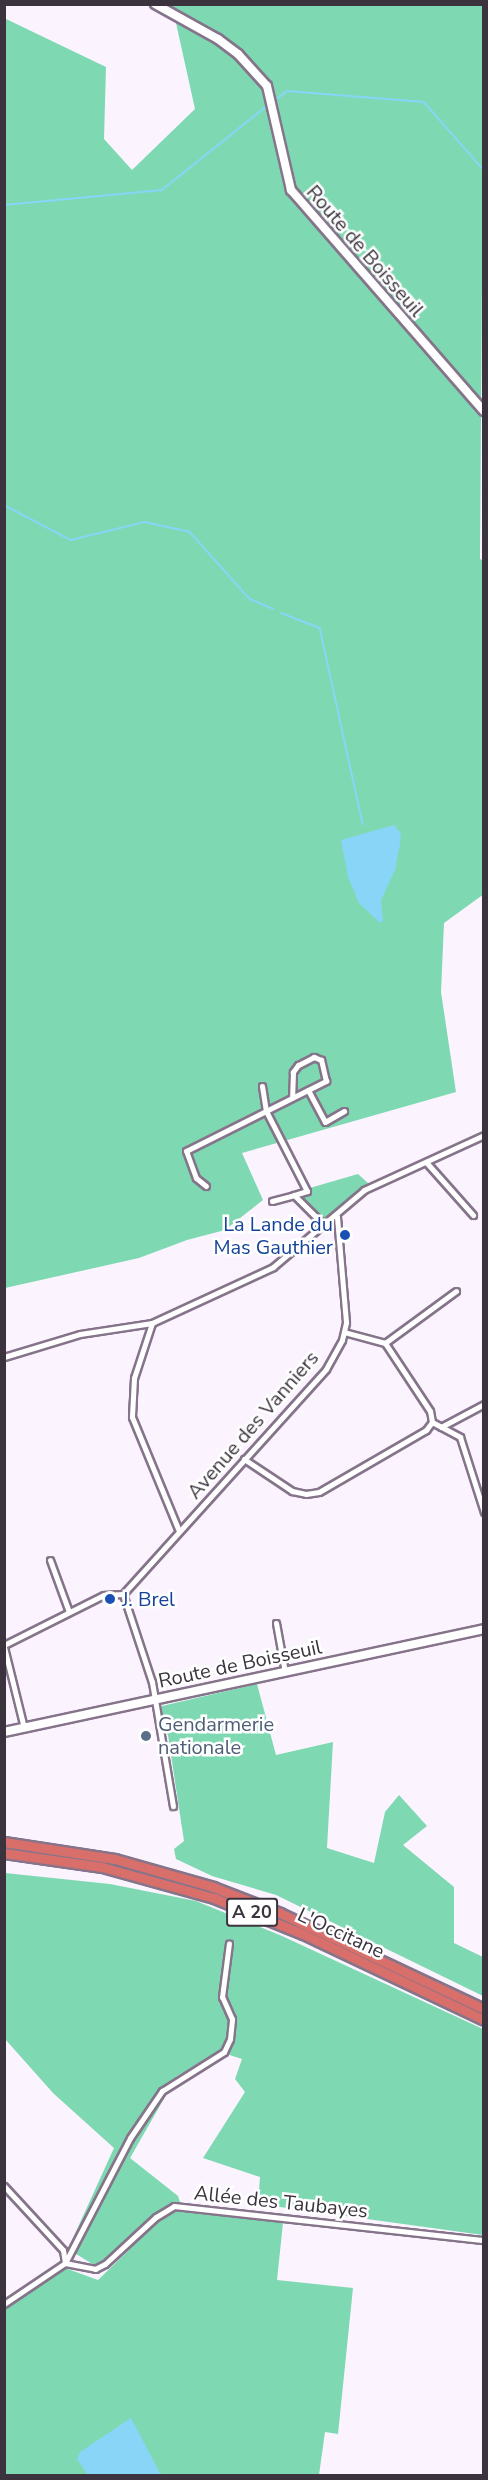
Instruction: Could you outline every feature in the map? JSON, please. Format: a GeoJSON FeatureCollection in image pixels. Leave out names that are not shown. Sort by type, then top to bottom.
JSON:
{"type":"FeatureCollection","features":[{"type":"Feature","properties":{"kind":"highway","name":"L'Occitane"},"geometry":{"type":"LineString","coordinates":[[4,1842],[106,1857],[213,1887],[290,1918],[483,2009]]}},
{"type":"Feature","properties":{"kind":"highway","name":"L'Occitane"},"geometry":{"type":"LineString","coordinates":[[4,1852],[102,1867],[214,1898],[303,1934],[483,2020]]}},
{"type":"Feature","properties":{"kind":"main road","name":"Route de Boisseuil"},"geometry":{"type":"LineString","coordinates":[[155,4],[218,39],[267,86],[291,190],[483,411]]}},
{"type":"Feature","properties":{"kind":"main road","name":"Route de Boisseuil"},"geometry":{"type":"LineString","coordinates":[[4,1732],[483,1629]]}},
{"type":"Feature","properties":{"kind":"street"},"geometry":{"type":"LineString","coordinates":[[206,1185],[196,1178],[186,1150],[326,1081],[327,1072],[321,1060],[314,1057],[298,1065],[293,1072],[292,1097]]}},
{"type":"Feature","properties":{"kind":"street"},"geometry":{"type":"LineString","coordinates":[[262,1086],[266,1111],[307,1191],[272,1201]]}},
{"type":"Feature","properties":{"kind":"street"},"geometry":{"type":"LineString","coordinates":[[308,1090],[325,1122],[345,1111]]}},
{"type":"Feature","properties":{"kind":"street"},"geometry":{"type":"LineString","coordinates":[[4,1357],[80,1334],[152,1323],[273,1267],[337,1216],[364,1190],[483,1135]]}},
{"type":"Feature","properties":{"kind":"street"},"geometry":{"type":"LineString","coordinates":[[426,1162],[473,1215]]}},
{"type":"Feature","properties":{"kind":"street"},"geometry":{"type":"LineString","coordinates":[[294,1195],[325,1226]]}},
{"type":"Feature","properties":{"kind":"street","name":"Avenue des Vanniers"},"geometry":{"type":"LineString","coordinates":[[123,1594],[326,1369],[344,1332],[347,1302],[337,1216]]}},
{"type":"Feature","properties":{"kind":"street"},"geometry":{"type":"LineString","coordinates":[[386,1343],[456,1291]]}},
{"type":"Feature","properties":{"kind":"street"},"geometry":{"type":"LineString","coordinates":[[152,1323],[134,1378],[132,1417],[179,1531]]}},
{"type":"Feature","properties":{"kind":"street"},"geometry":{"type":"LineString","coordinates":[[244,1459],[292,1491],[306,1494],[319,1492],[426,1430],[432,1422],[430,1411],[386,1343],[344,1332]]}},
{"type":"Feature","properties":{"kind":"street"},"geometry":{"type":"LineString","coordinates":[[441,1427],[483,1404]]}},
{"type":"Feature","properties":{"kind":"street"},"geometry":{"type":"LineString","coordinates":[[432,1422],[460,1437],[483,1512]]}},
{"type":"Feature","properties":{"kind":"street"},"geometry":{"type":"LineString","coordinates":[[50,1560],[69,1612]]}},
{"type":"Feature","properties":{"kind":"street"},"geometry":{"type":"LineString","coordinates":[[24,1728],[4,1646],[104,1595],[123,1594],[155,1700],[173,1806]]}},
{"type":"Feature","properties":{"kind":"street"},"geometry":{"type":"LineString","coordinates":[[276,1623],[285,1672]]}},
{"type":"Feature","properties":{"kind":"street"},"geometry":{"type":"LineString","coordinates":[[4,2304],[65,2263],[130,2138],[162,2091],[224,2052],[230,2039],[232,2019],[222,1997],[229,1942]]}},
{"type":"Feature","properties":{"kind":"street"},"geometry":{"type":"LineString","coordinates":[[4,2186],[63,2250],[65,2263]]}},
{"type":"Feature","properties":{"kind":"street","name":"Allée des Taubayes"},"geometry":{"type":"LineString","coordinates":[[65,2263],[95,2269],[105,2264],[156,2217],[174,2206],[483,2240]]}},
{"type":"Feature","properties":{"kind":"green space"},"geometry":{"type":"Polygon","coordinates":[[[172,5],[484,5],[480,559],[484,561],[484,894],[444,923],[441,992],[456,1092],[242,1153],[263,1200],[225,1230],[187,1240],[139,1258],[5,1288],[4,18],[106,67],[104,139],[132,170],[195,109],[172,5]]]}},
{"type":"Feature","properties":{"kind":"green space"},"geometry":{"type":"Polygon","coordinates":[[[358,1174],[369,1184],[325,1218],[318,1216],[296,1192],[358,1174]]]}},
{"type":"Feature","properties":{"kind":"green space"},"geometry":{"type":"Polygon","coordinates":[[[257,1684],[276,1755],[333,1742],[327,1848],[374,1863],[385,1812],[399,1795],[427,1826],[403,1845],[454,1887],[454,1943],[483,1957],[483,1996],[276,1895],[212,1876],[176,1859],[174,1849],[184,1841],[168,1735],[162,1725],[162,1706],[257,1684]]]}},
{"type":"Feature","properties":{"kind":"green space"},"geometry":{"type":"Polygon","coordinates":[[[5,1873],[110,1884],[196,1901],[282,1936],[483,2029],[483,2235],[258,2204],[260,2177],[203,2158],[245,2092],[235,2079],[242,2059],[220,2052],[177,2076],[130,2158],[178,2196],[183,2212],[283,2223],[277,2280],[353,2288],[338,2434],[325,2432],[319,2475],[5,2475],[4,2310],[65,2268],[98,2280],[129,2250],[94,2265],[68,2249],[114,2148],[53,2093],[5,2039],[5,1873]]]}},
{"type":"Feature","properties":{"kind":"water"},"geometry":{"type":"Polygon","coordinates":[[[394,825],[401,834],[400,844],[395,870],[381,900],[383,921],[380,923],[359,903],[348,877],[341,840],[394,825]]]}},
{"type":"Feature","properties":{"kind":"water"},"geometry":{"type":"Polygon","coordinates":[[[131,2418],[161,2475],[88,2475],[77,2459],[80,2452],[131,2418]]]}},
{"type":"Feature","properties":{"kind":"waterway"},"geometry":{"type":"LineString","coordinates":[[278,98],[287,91],[424,102],[484,170]]}},
{"type":"Feature","properties":{"kind":"waterway"},"geometry":{"type":"LineString","coordinates":[[4,205],[162,190],[267,106]]}},
{"type":"Feature","properties":{"kind":"waterway"},"geometry":{"type":"LineString","coordinates":[[4,505],[71,540],[145,522],[190,532],[250,599],[273,609]]}},
{"type":"Feature","properties":{"kind":"waterway"},"geometry":{"type":"LineString","coordinates":[[281,613],[320,628],[363,824]]}},
{"type":"Feature","properties":{"kind":"place","name":"La Lande du Mas Gauthier"},"geometry":{"type":"Point","coordinates":[345,1235]}},
{"type":"Feature","properties":{"kind":"place","name":"J. Brel"},"geometry":{"type":"Point","coordinates":[110,1599]}},
{"type":"Feature","properties":{"kind":"place","name":"Gendarmerie nationale"},"geometry":{"type":"Point","coordinates":[146,1736]}}]}
